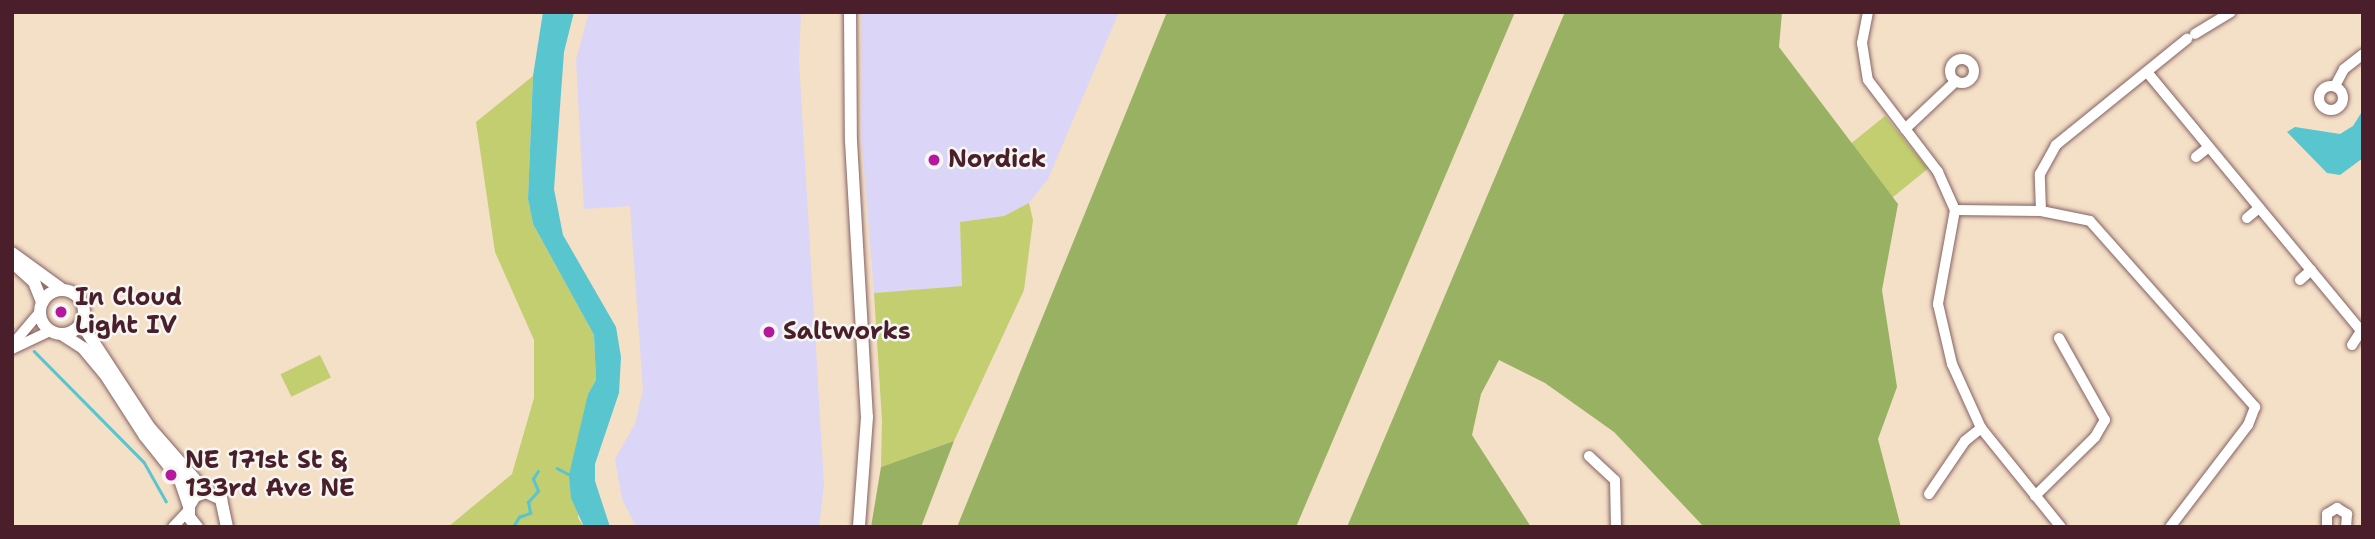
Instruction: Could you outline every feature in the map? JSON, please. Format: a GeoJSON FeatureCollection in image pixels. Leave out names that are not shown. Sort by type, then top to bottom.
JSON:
{"type":"FeatureCollection","features":[{"type":"Feature","properties":{"kind":"main road"},"geometry":{"type":"LineString","coordinates":[[850,12],[851,141],[867,417],[859,527]]}},
{"type":"Feature","properties":{"kind":"main road"},"geometry":{"type":"LineString","coordinates":[[12,253],[81,302],[81,323],[149,427],[206,492],[222,499],[223,523]]}},
{"type":"Feature","properties":{"kind":"main road"},"geometry":{"type":"LineString","coordinates":[[12,262],[34,282],[50,331],[63,335],[83,348],[105,374],[145,436],[180,480],[188,509],[197,527]]}},
{"type":"Feature","properties":{"kind":"main road"},"geometry":{"type":"LineString","coordinates":[[41,307],[63,290]]}},
{"type":"Feature","properties":{"kind":"main road"},"geometry":{"type":"LineString","coordinates":[[63,335],[81,323]]}},
{"type":"Feature","properties":{"kind":"main road"},"geometry":{"type":"LineString","coordinates":[[188,509],[206,492]]}},
{"type":"Feature","properties":{"kind":"street"},"geometry":{"type":"LineString","coordinates":[[1868,12],[1862,63],[1868,80],[1946,184],[1955,210],[1938,304],[1952,364],[1981,429],[2058,526]]}},
{"type":"Feature","properties":{"kind":"street"},"geometry":{"type":"LineString","coordinates":[[2041,211],[2040,174],[2048,154],[2191,36],[2231,12]]}},
{"type":"Feature","properties":{"kind":"street"},"geometry":{"type":"LineString","coordinates":[[2335,86],[2344,69],[2363,54]]}},
{"type":"Feature","properties":{"kind":"street"},"geometry":{"type":"LineString","coordinates":[[2147,72],[2362,331],[2352,345]]}},
{"type":"Feature","properties":{"kind":"street"},"geometry":{"type":"LineString","coordinates":[[1905,129],[1956,81]]}},
{"type":"Feature","properties":{"kind":"street"},"geometry":{"type":"LineString","coordinates":[[2196,158],[2209,147]]}},
{"type":"Feature","properties":{"kind":"street"},"geometry":{"type":"LineString","coordinates":[[2247,218],[2259,208]]}},
{"type":"Feature","properties":{"kind":"street"},"geometry":{"type":"LineString","coordinates":[[1955,210],[2041,211],[2081,217],[2101,228],[2255,407],[2248,425],[2170,527]]}},
{"type":"Feature","properties":{"kind":"street"},"geometry":{"type":"LineString","coordinates":[[2300,280],[2311,270]]}},
{"type":"Feature","properties":{"kind":"street"},"geometry":{"type":"LineString","coordinates":[[12,347],[41,307]]}},
{"type":"Feature","properties":{"kind":"street"},"geometry":{"type":"LineString","coordinates":[[12,347],[50,331]]}},
{"type":"Feature","properties":{"kind":"street"},"geometry":{"type":"LineString","coordinates":[[2035,496],[2095,437],[2105,420],[2059,338]]}},
{"type":"Feature","properties":{"kind":"street"},"geometry":{"type":"LineString","coordinates":[[1929,494],[1965,440],[1981,429]]}},
{"type":"Feature","properties":{"kind":"street"},"geometry":{"type":"LineString","coordinates":[[1589,456],[1615,480],[1616,527]]}},
{"type":"Feature","properties":{"kind":"street"},"geometry":{"type":"LineString","coordinates":[[2328,527],[2327,514],[2337,508],[2347,514],[2346,527]]}},
{"type":"Feature","properties":{"kind":"street"},"geometry":{"type":"LineString","coordinates":[[173,527],[188,509]]}},
{"type":"Feature","properties":{"kind":"shaded area"},"geometry":{"type":"Polygon","coordinates":[[[589,12],[801,12],[799,62],[824,485],[819,527],[636,527],[622,499],[615,459],[635,424],[643,390],[630,206],[584,209],[576,60],[589,12]]]}},
{"type":"Feature","properties":{"kind":"shaded area"},"geometry":{"type":"Polygon","coordinates":[[[861,12],[1119,12],[1048,179],[1029,203],[1004,216],[960,222],[963,286],[874,293],[862,143],[861,12]]]}},
{"type":"Feature","properties":{"kind":"green space"},"geometry":{"type":"Polygon","coordinates":[[[1167,12],[1515,12],[1296,527],[957,527],[1167,12]]]}},
{"type":"Feature","properties":{"kind":"green space"},"geometry":{"type":"Polygon","coordinates":[[[1565,12],[1782,12],[1779,47],[1898,204],[1882,290],[1897,387],[1878,439],[1901,527],[1704,527],[1614,432],[1545,383],[1499,360],[1481,394],[1472,435],[1531,527],[1347,527],[1565,12]]]}},
{"type":"Feature","properties":{"kind":"green space"},"geometry":{"type":"Polygon","coordinates":[[[533,76],[528,199],[533,224],[594,335],[596,380],[588,394],[584,421],[578,518],[584,527],[448,527],[512,474],[534,398],[534,340],[495,252],[476,122],[533,76]]]}},
{"type":"Feature","properties":{"kind":"green space"},"geometry":{"type":"Polygon","coordinates":[[[1885,116],[1928,169],[1888,201],[1845,148],[1885,116]]]}},
{"type":"Feature","properties":{"kind":"green space"},"geometry":{"type":"Polygon","coordinates":[[[1029,203],[1033,220],[1024,290],[954,441],[881,467],[882,421],[874,293],[962,286],[960,222],[1004,216],[1029,203]]]}},
{"type":"Feature","properties":{"kind":"green space"},"geometry":{"type":"Polygon","coordinates":[[[320,355],[331,377],[291,397],[280,374],[320,355]]]}},
{"type":"Feature","properties":{"kind":"green space"},"geometry":{"type":"Polygon","coordinates":[[[954,441],[921,527],[871,527],[881,467],[954,441]]]}},
{"type":"Feature","properties":{"kind":"water"},"geometry":{"type":"Polygon","coordinates":[[[543,12],[574,12],[564,52],[554,189],[563,235],[616,327],[621,357],[619,393],[595,464],[595,481],[610,527],[584,527],[571,498],[569,475],[588,394],[596,380],[594,335],[533,224],[528,199],[533,76],[543,12]]]}},
{"type":"Feature","properties":{"kind":"water"},"geometry":{"type":"Polygon","coordinates":[[[2363,110],[2363,158],[2340,175],[2327,173],[2287,132],[2295,127],[2340,134],[2353,126],[2363,110]]]}},
{"type":"Feature","properties":{"kind":"waterway"},"geometry":{"type":"LineString","coordinates":[[34,351],[144,462],[166,501]]}},
{"type":"Feature","properties":{"kind":"waterway"},"geometry":{"type":"LineString","coordinates":[[557,468],[570,475]]}},
{"type":"Feature","properties":{"kind":"waterway"},"geometry":{"type":"LineString","coordinates":[[513,527],[519,517],[530,513],[528,502],[538,491],[533,479],[538,471]]}},
{"type":"Feature","properties":{"kind":"place","name":"Nordick"},"geometry":{"type":"Point","coordinates":[934,160]}},
{"type":"Feature","properties":{"kind":"place","name":"In Cloud Light IV"},"geometry":{"type":"Point","coordinates":[61,312]}},
{"type":"Feature","properties":{"kind":"place","name":"Saltworks"},"geometry":{"type":"Point","coordinates":[769,332]}},
{"type":"Feature","properties":{"kind":"place","name":"NE 171st St & 133rd Ave NE"},"geometry":{"type":"Point","coordinates":[171,475]}}]}
